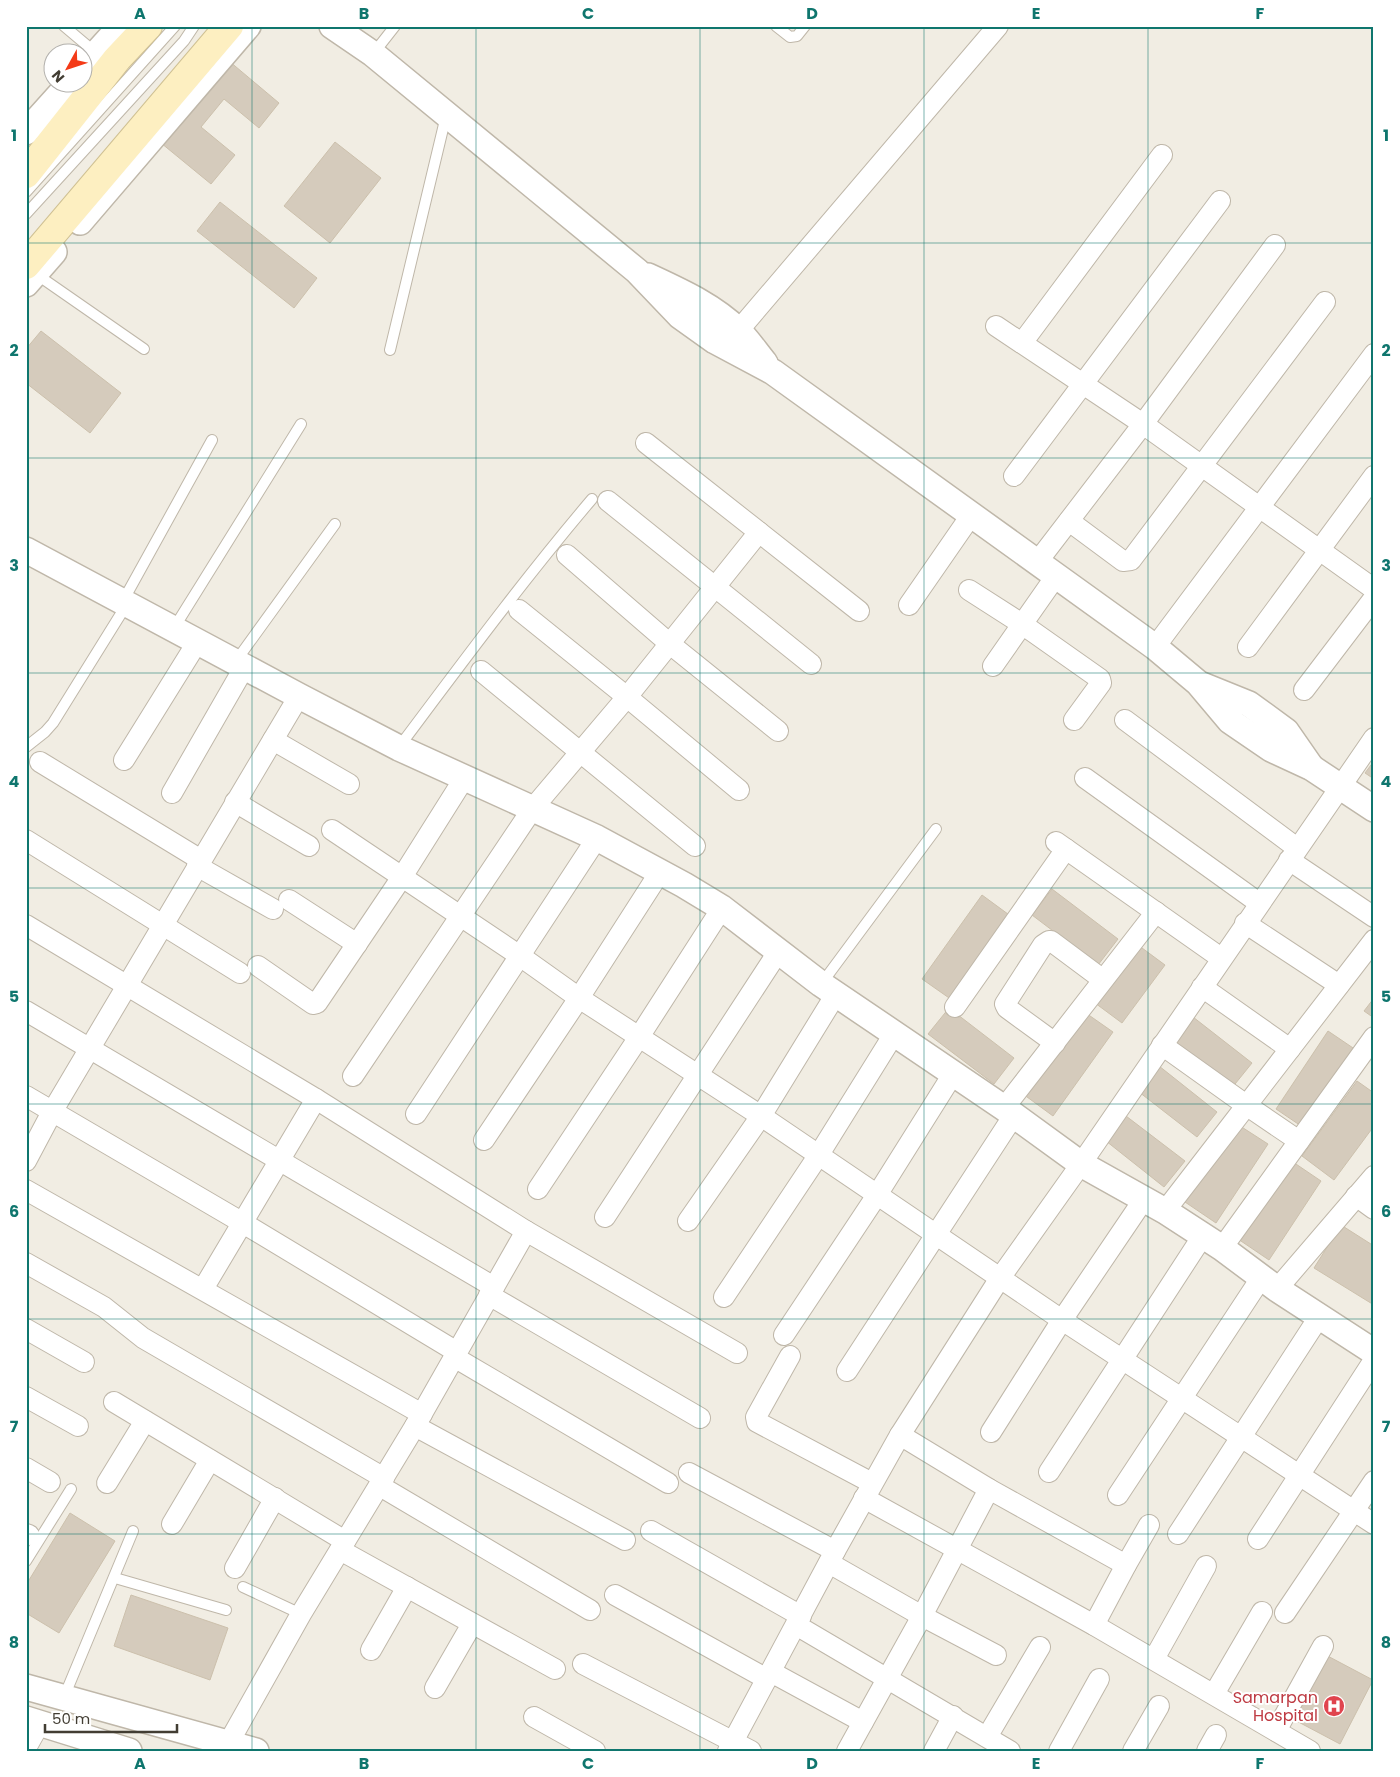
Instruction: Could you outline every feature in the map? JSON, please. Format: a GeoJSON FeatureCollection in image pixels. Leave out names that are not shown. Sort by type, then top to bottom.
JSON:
{"type":"FeatureCollection","features":[{"type":"Feature","properties":{"kind":"main road"},"geometry":{"type":"LineString","coordinates":[[26,174],[97,63],[148,26]]}},
{"type":"Feature","properties":{"kind":"main road"},"geometry":{"type":"LineString","coordinates":[[29,274],[229,26]]}},
{"type":"Feature","properties":{"kind":"street"},"geometry":{"type":"LineString","coordinates":[[97,63],[122,26]]}},
{"type":"Feature","properties":{"kind":"street"},"geometry":{"type":"LineString","coordinates":[[29,274],[248,26]]}},
{"type":"Feature","properties":{"kind":"street"},"geometry":{"type":"LineString","coordinates":[[332,26],[373,54],[637,271],[680,316],[715,341],[774,372],[1155,647],[1198,683],[1249,704],[1286,731],[1312,768],[1374,808]]}},
{"type":"Feature","properties":{"kind":"street"},"geometry":{"type":"LineString","coordinates":[[738,331],[998,26]]}},
{"type":"Feature","properties":{"kind":"street"},"geometry":{"type":"LineString","coordinates":[[26,132],[62,92]]}},
{"type":"Feature","properties":{"kind":"street"},"geometry":{"type":"LineString","coordinates":[[1022,343],[1162,155]]}},
{"type":"Feature","properties":{"kind":"street"},"geometry":{"type":"LineString","coordinates":[[1014,476],[1220,201]]}},
{"type":"Feature","properties":{"kind":"street"},"geometry":{"type":"LineString","coordinates":[[993,666],[1022,624],[1069,521],[1275,245]]}},
{"type":"Feature","properties":{"kind":"street"},"geometry":{"type":"LineString","coordinates":[[637,271],[692,296],[738,331],[774,372]]}},
{"type":"Feature","properties":{"kind":"street"},"geometry":{"type":"LineString","coordinates":[[1069,521],[1123,561],[1131,560],[1325,302]]}},
{"type":"Feature","properties":{"kind":"street"},"geometry":{"type":"LineString","coordinates":[[996,326],[1143,424],[1374,589]]}},
{"type":"Feature","properties":{"kind":"street"},"geometry":{"type":"LineString","coordinates":[[1155,647],[1374,354]]}},
{"type":"Feature","properties":{"kind":"street"},"geometry":{"type":"LineString","coordinates":[[646,443],[860,611]]}},
{"type":"Feature","properties":{"kind":"street"},"geometry":{"type":"LineString","coordinates":[[1248,647],[1374,476]]}},
{"type":"Feature","properties":{"kind":"street"},"geometry":{"type":"LineString","coordinates":[[600,500],[715,587],[811,664]]}},
{"type":"Feature","properties":{"kind":"street"},"geometry":{"type":"LineString","coordinates":[[909,605],[972,514]]}},
{"type":"Feature","properties":{"kind":"street"},"geometry":{"type":"LineString","coordinates":[[353,1076],[534,808],[628,697],[759,532]]}},
{"type":"Feature","properties":{"kind":"street"},"geometry":{"type":"LineString","coordinates":[[26,550],[399,748],[598,838],[722,908],[828,989],[1009,1112],[1081,1164],[1154,1205],[1212,1242],[1269,1284],[1374,1352]]}},
{"type":"Feature","properties":{"kind":"street"},"geometry":{"type":"LineString","coordinates":[[567,555],[670,644],[778,731]]}},
{"type":"Feature","properties":{"kind":"street"},"geometry":{"type":"LineString","coordinates":[[969,590],[1022,624],[1100,679],[1101,683],[1074,720]]}},
{"type":"Feature","properties":{"kind":"street"},"geometry":{"type":"LineString","coordinates":[[1304,690],[1374,598]]}},
{"type":"Feature","properties":{"kind":"street"},"geometry":{"type":"LineString","coordinates":[[519,610],[740,790]]}},
{"type":"Feature","properties":{"kind":"street"},"geometry":{"type":"LineString","coordinates":[[124,760],[198,641]]}},
{"type":"Feature","properties":{"kind":"street"},"geometry":{"type":"LineString","coordinates":[[172,793],[241,664]]}},
{"type":"Feature","properties":{"kind":"street"},"geometry":{"type":"LineString","coordinates":[[481,671],[696,846]]}},
{"type":"Feature","properties":{"kind":"street"},"geometry":{"type":"LineString","coordinates":[[26,1161],[52,1112],[299,696]]}},
{"type":"Feature","properties":{"kind":"street"},"geometry":{"type":"LineString","coordinates":[[1125,720],[1374,917]]}},
{"type":"Feature","properties":{"kind":"street"},"geometry":{"type":"LineString","coordinates":[[731,1746],[868,1490],[900,1435],[1000,1278],[1081,1164],[1374,738]]}},
{"type":"Feature","properties":{"kind":"street"},"geometry":{"type":"LineString","coordinates":[[273,740],[349,784]]}},
{"type":"Feature","properties":{"kind":"street"},"geometry":{"type":"LineString","coordinates":[[40,762],[199,863],[356,944]]}},
{"type":"Feature","properties":{"kind":"street"},"geometry":{"type":"LineString","coordinates":[[26,840],[162,925],[314,1004],[317,1003],[402,877],[465,777]]}},
{"type":"Feature","properties":{"kind":"street"},"geometry":{"type":"LineString","coordinates":[[1085,778],[1259,903]]}},
{"type":"Feature","properties":{"kind":"street"},"geometry":{"type":"LineString","coordinates":[[235,802],[309,846]]}},
{"type":"Feature","properties":{"kind":"street"},"geometry":{"type":"LineString","coordinates":[[332,830],[520,956],[579,998],[698,1074],[1062,1320],[1374,1524]]}},
{"type":"Feature","properties":{"kind":"street"},"geometry":{"type":"LineString","coordinates":[[416,1114],[598,838]]}},
{"type":"Feature","properties":{"kind":"street"},"geometry":{"type":"LineString","coordinates":[[955,1007],[1061,846],[1221,958]]}},
{"type":"Feature","properties":{"kind":"street"},"geometry":{"type":"LineString","coordinates":[[484,1140],[660,872]]}},
{"type":"Feature","properties":{"kind":"street"},"geometry":{"type":"LineString","coordinates":[[538,1189],[722,908]]}},
{"type":"Feature","properties":{"kind":"street"},"geometry":{"type":"LineString","coordinates":[[847,1371],[936,1235],[1009,1112],[1054,1043],[1156,912]]}},
{"type":"Feature","properties":{"kind":"street"},"geometry":{"type":"LineString","coordinates":[[1246,924],[1339,986]]}},
{"type":"Feature","properties":{"kind":"street"},"geometry":{"type":"LineString","coordinates":[[26,925],[316,1099],[526,1231],[737,1352]]}},
{"type":"Feature","properties":{"kind":"street"},"geometry":{"type":"LineString","coordinates":[[991,1432],[1062,1320],[1154,1205],[1246,1105],[1374,940]]}},
{"type":"Feature","properties":{"kind":"street"},"geometry":{"type":"LineString","coordinates":[[1054,1043],[1007,1008],[1005,1004],[1043,945],[1052,941],[1102,979]]}},
{"type":"Feature","properties":{"kind":"street"},"geometry":{"type":"LineString","coordinates":[[605,1217],[778,952]]}},
{"type":"Feature","properties":{"kind":"street"},"geometry":{"type":"LineString","coordinates":[[1202,987],[1290,1049]]}},
{"type":"Feature","properties":{"kind":"street"},"geometry":{"type":"LineString","coordinates":[[688,1221],[761,1116],[828,989]]}},
{"type":"Feature","properties":{"kind":"street"},"geometry":{"type":"LineString","coordinates":[[26,1011],[281,1160],[700,1418]]}},
{"type":"Feature","properties":{"kind":"street"},"geometry":{"type":"LineString","coordinates":[[724,1297],[818,1156],[894,1034]]}},
{"type":"Feature","properties":{"kind":"street"},"geometry":{"type":"LineString","coordinates":[[1049,1472],[1121,1359],[1212,1242],[1299,1141],[1374,1037]]}},
{"type":"Feature","properties":{"kind":"street"},"geometry":{"type":"LineString","coordinates":[[1162,1045],[1299,1141]]}},
{"type":"Feature","properties":{"kind":"street"},"geometry":{"type":"LineString","coordinates":[[784,1335],[953,1074]]}},
{"type":"Feature","properties":{"kind":"street"},"geometry":{"type":"LineString","coordinates":[[26,1096],[243,1223],[668,1483]]}},
{"type":"Feature","properties":{"kind":"street"},"geometry":{"type":"LineString","coordinates":[[203,1289],[316,1099]]}},
{"type":"Feature","properties":{"kind":"street"},"geometry":{"type":"LineString","coordinates":[[1118,1495],[1182,1398],[1269,1284],[1374,1176]]}},
{"type":"Feature","properties":{"kind":"street"},"geometry":{"type":"LineString","coordinates":[[26,1190],[203,1289],[419,1420],[625,1540]]}},
{"type":"Feature","properties":{"kind":"street"},"geometry":{"type":"LineString","coordinates":[[1356,1196],[1374,1209]]}},
{"type":"Feature","properties":{"kind":"street"},"geometry":{"type":"LineString","coordinates":[[229,1742],[301,1614],[419,1420],[526,1231]]}},
{"type":"Feature","properties":{"kind":"street"},"geometry":{"type":"LineString","coordinates":[[26,1263],[104,1307],[143,1338],[590,1610]]}},
{"type":"Feature","properties":{"kind":"street"},"geometry":{"type":"LineString","coordinates":[[1178,1534],[1319,1317]]}},
{"type":"Feature","properties":{"kind":"street"},"geometry":{"type":"LineString","coordinates":[[26,1329],[84,1362]]}},
{"type":"Feature","properties":{"kind":"street"},"geometry":{"type":"LineString","coordinates":[[790,1356],[756,1417],[759,1423],[868,1490],[956,1550],[1154,1659],[1310,1751]]}},
{"type":"Feature","properties":{"kind":"street"},"geometry":{"type":"LineString","coordinates":[[1258,1539],[1374,1360]]}},
{"type":"Feature","properties":{"kind":"street"},"geometry":{"type":"LineString","coordinates":[[26,1397],[78,1426]]}},
{"type":"Feature","properties":{"kind":"street"},"geometry":{"type":"LineString","coordinates":[[114,1402],[275,1498],[407,1587],[555,1669]]}},
{"type":"Feature","properties":{"kind":"street"},"geometry":{"type":"LineString","coordinates":[[107,1483],[145,1420]]}},
{"type":"Feature","properties":{"kind":"street"},"geometry":{"type":"LineString","coordinates":[[900,1435],[989,1489],[1126,1565]]}},
{"type":"Feature","properties":{"kind":"street"},"geometry":{"type":"LineString","coordinates":[[172,1524],[210,1460]]}},
{"type":"Feature","properties":{"kind":"street"},"geometry":{"type":"LineString","coordinates":[[26,1468],[50,1482]]}},
{"type":"Feature","properties":{"kind":"street"},"geometry":{"type":"LineString","coordinates":[[689,1473],[832,1557],[922,1616],[996,1654]]}},
{"type":"Feature","properties":{"kind":"street"},"geometry":{"type":"LineString","coordinates":[[1285,1614],[1374,1481]]}},
{"type":"Feature","properties":{"kind":"street"},"geometry":{"type":"LineString","coordinates":[[847,1751],[888,1679],[989,1489]]}},
{"type":"Feature","properties":{"kind":"street"},"geometry":{"type":"LineString","coordinates":[[235,1568],[275,1498]]}},
{"type":"Feature","properties":{"kind":"street"},"geometry":{"type":"LineString","coordinates":[[1094,1625],[1149,1525]]}},
{"type":"Feature","properties":{"kind":"street"},"geometry":{"type":"LineString","coordinates":[[651,1531],[799,1620],[888,1679],[1010,1751]]}},
{"type":"Feature","properties":{"kind":"street"},"geometry":{"type":"LineString","coordinates":[[1154,1659],[1206,1566]]}},
{"type":"Feature","properties":{"kind":"street"},"geometry":{"type":"LineString","coordinates":[[371,1650],[407,1587]]}},
{"type":"Feature","properties":{"kind":"street"},"geometry":{"type":"LineString","coordinates":[[615,1595],[863,1722]]}},
{"type":"Feature","properties":{"kind":"street"},"geometry":{"type":"LineString","coordinates":[[1214,1694],[1262,1612]]}},
{"type":"Feature","properties":{"kind":"street"},"geometry":{"type":"LineString","coordinates":[[435,1688],[472,1624]]}},
{"type":"Feature","properties":{"kind":"street"},"geometry":{"type":"LineString","coordinates":[[1276,1731],[1323,1646]]}},
{"type":"Feature","properties":{"kind":"street"},"geometry":{"type":"LineString","coordinates":[[987,1737],[1040,1647]]}},
{"type":"Feature","properties":{"kind":"street"},"geometry":{"type":"LineString","coordinates":[[583,1664],[731,1746],[751,1751]]}},
{"type":"Feature","properties":{"kind":"street"},"geometry":{"type":"LineString","coordinates":[[1059,1751],[1100,1680]]}},
{"type":"Feature","properties":{"kind":"street"},"geometry":{"type":"LineString","coordinates":[[26,1687],[256,1751]]}},
{"type":"Feature","properties":{"kind":"street"},"geometry":{"type":"LineString","coordinates":[[1133,1751],[1159,1706]]}},
{"type":"Feature","properties":{"kind":"street"},"geometry":{"type":"LineString","coordinates":[[934,1751],[953,1716]]}},
{"type":"Feature","properties":{"kind":"street"},"geometry":{"type":"LineString","coordinates":[[534,1718],[595,1751]]}},
{"type":"Feature","properties":{"kind":"street"},"geometry":{"type":"LineString","coordinates":[[26,1748],[33,1721],[114,1748]]}},
{"type":"Feature","properties":{"kind":"lane"},"geometry":{"type":"LineString","coordinates":[[64,26],[97,63]]}},
{"type":"Feature","properties":{"kind":"lane"},"geometry":{"type":"LineString","coordinates":[[26,192],[175,26]]}},
{"type":"Feature","properties":{"kind":"lane"},"geometry":{"type":"LineString","coordinates":[[26,214],[184,41],[194,26]]}},
{"type":"Feature","properties":{"kind":"lane"},"geometry":{"type":"LineString","coordinates":[[373,54],[395,26]]}},
{"type":"Feature","properties":{"kind":"lane"},"geometry":{"type":"LineString","coordinates":[[776,26],[790,37],[796,36],[805,26]]}},
{"type":"Feature","properties":{"kind":"lane"},"geometry":{"type":"LineString","coordinates":[[390,350],[447,115]]}},
{"type":"Feature","properties":{"kind":"lane"},"geometry":{"type":"LineString","coordinates":[[29,274],[144,349]]}},
{"type":"Feature","properties":{"kind":"lane"},"geometry":{"type":"LineString","coordinates":[[174,628],[301,424]]}},
{"type":"Feature","properties":{"kind":"lane"},"geometry":{"type":"LineString","coordinates":[[26,747],[50,727],[126,602],[212,440]]}},
{"type":"Feature","properties":{"kind":"lane"},"geometry":{"type":"LineString","coordinates":[[399,748],[519,589],[600,500]]}},
{"type":"Feature","properties":{"kind":"lane"},"geometry":{"type":"LineString","coordinates":[[241,664],[335,524]]}},
{"type":"Feature","properties":{"kind":"lane"},"geometry":{"type":"LineString","coordinates":[[828,989],[936,828]]}},
{"type":"Feature","properties":{"kind":"lane"},"geometry":{"type":"LineString","coordinates":[[26,1561],[70,1489]]}},
{"type":"Feature","properties":{"kind":"lane"},"geometry":{"type":"LineString","coordinates":[[64,1697],[133,1531]]}},
{"type":"Feature","properties":{"kind":"lane"},"geometry":{"type":"LineString","coordinates":[[115,1578],[226,1610]]}},
{"type":"Feature","properties":{"kind":"lane"},"geometry":{"type":"LineString","coordinates":[[243,1587],[301,1614]]}},
{"type":"Feature","properties":{"kind":"building"},"geometry":{"type":"Polygon","coordinates":[[[229,61],[279,103],[259,128],[224,99],[201,127],[235,155],[211,184],[161,143],[229,61]]]}},
{"type":"Feature","properties":{"kind":"building"},"geometry":{"type":"Polygon","coordinates":[[[335,142],[381,178],[330,243],[284,206],[335,142]]]}},
{"type":"Feature","properties":{"kind":"building"},"geometry":{"type":"Polygon","coordinates":[[[220,202],[317,278],[294,308],[197,231],[220,202]]]}},
{"type":"Feature","properties":{"kind":"building"},"geometry":{"type":"Polygon","coordinates":[[[41,331],[121,393],[90,433],[26,383],[26,349],[41,331]]]}},
{"type":"Feature","properties":{"kind":"building"},"geometry":{"type":"Polygon","coordinates":[[[1374,761],[1374,779],[1365,773],[1374,761]]]}},
{"type":"Feature","properties":{"kind":"building"},"geometry":{"type":"Polygon","coordinates":[[[1052,889],[1118,939],[1098,965],[1032,915],[1052,889]]]}},
{"type":"Feature","properties":{"kind":"building"},"geometry":{"type":"Polygon","coordinates":[[[982,895],[1012,917],[952,1000],[922,979],[982,895]]]}},
{"type":"Feature","properties":{"kind":"building"},"geometry":{"type":"Polygon","coordinates":[[[1138,945],[1165,965],[1122,1023],[1095,1003],[1138,945]]]}},
{"type":"Feature","properties":{"kind":"building"},"geometry":{"type":"Polygon","coordinates":[[[1374,998],[1374,1018],[1364,1011],[1374,998]]]}},
{"type":"Feature","properties":{"kind":"building"},"geometry":{"type":"Polygon","coordinates":[[[949,1008],[1014,1058],[994,1084],[928,1034],[949,1008]]]}},
{"type":"Feature","properties":{"kind":"building"},"geometry":{"type":"Polygon","coordinates":[[[1083,1011],[1113,1032],[1053,1116],[1023,1094],[1083,1011]]]}},
{"type":"Feature","properties":{"kind":"building"},"geometry":{"type":"Polygon","coordinates":[[[1193,1017],[1252,1063],[1231,1089],[1173,1043],[1193,1017]]]}},
{"type":"Feature","properties":{"kind":"building"},"geometry":{"type":"Polygon","coordinates":[[[1328,1031],[1359,1052],[1307,1130],[1276,1109],[1328,1031]]]}},
{"type":"Feature","properties":{"kind":"building"},"geometry":{"type":"Polygon","coordinates":[[[1159,1066],[1217,1112],[1197,1137],[1139,1092],[1159,1066]]]}},
{"type":"Feature","properties":{"kind":"building"},"geometry":{"type":"Polygon","coordinates":[[[1357,1081],[1374,1093],[1374,1126],[1334,1180],[1302,1156],[1357,1081]]]}},
{"type":"Feature","properties":{"kind":"building"},"geometry":{"type":"Polygon","coordinates":[[[1126,1116],[1185,1161],[1164,1187],[1106,1141],[1126,1116]]]}},
{"type":"Feature","properties":{"kind":"building"},"geometry":{"type":"Polygon","coordinates":[[[1237,1124],[1268,1144],[1216,1223],[1185,1202],[1237,1124]]]}},
{"type":"Feature","properties":{"kind":"building"},"geometry":{"type":"Polygon","coordinates":[[[1290,1160],[1321,1181],[1269,1260],[1238,1239],[1290,1160]]]}},
{"type":"Feature","properties":{"kind":"building"},"geometry":{"type":"Polygon","coordinates":[[[1341,1225],[1374,1246],[1374,1305],[1314,1268],[1341,1225]]]}},
{"type":"Feature","properties":{"kind":"building"},"geometry":{"type":"Polygon","coordinates":[[[70,1513],[115,1541],[59,1633],[26,1613],[26,1585],[70,1513]]]}},
{"type":"Feature","properties":{"kind":"building"},"geometry":{"type":"Polygon","coordinates":[[[131,1595],[228,1628],[210,1680],[114,1646],[131,1595]]]}},
{"type":"Feature","properties":{"kind":"building"},"geometry":{"type":"Polygon","coordinates":[[[1322,1653],[1373,1680],[1340,1744],[1289,1717],[1322,1653]]]}},
{"type":"Feature","properties":{"kind":"place","name":"Samarpan Hospital"},"geometry":{"type":"Point","coordinates":[1334,1706]}}]}
